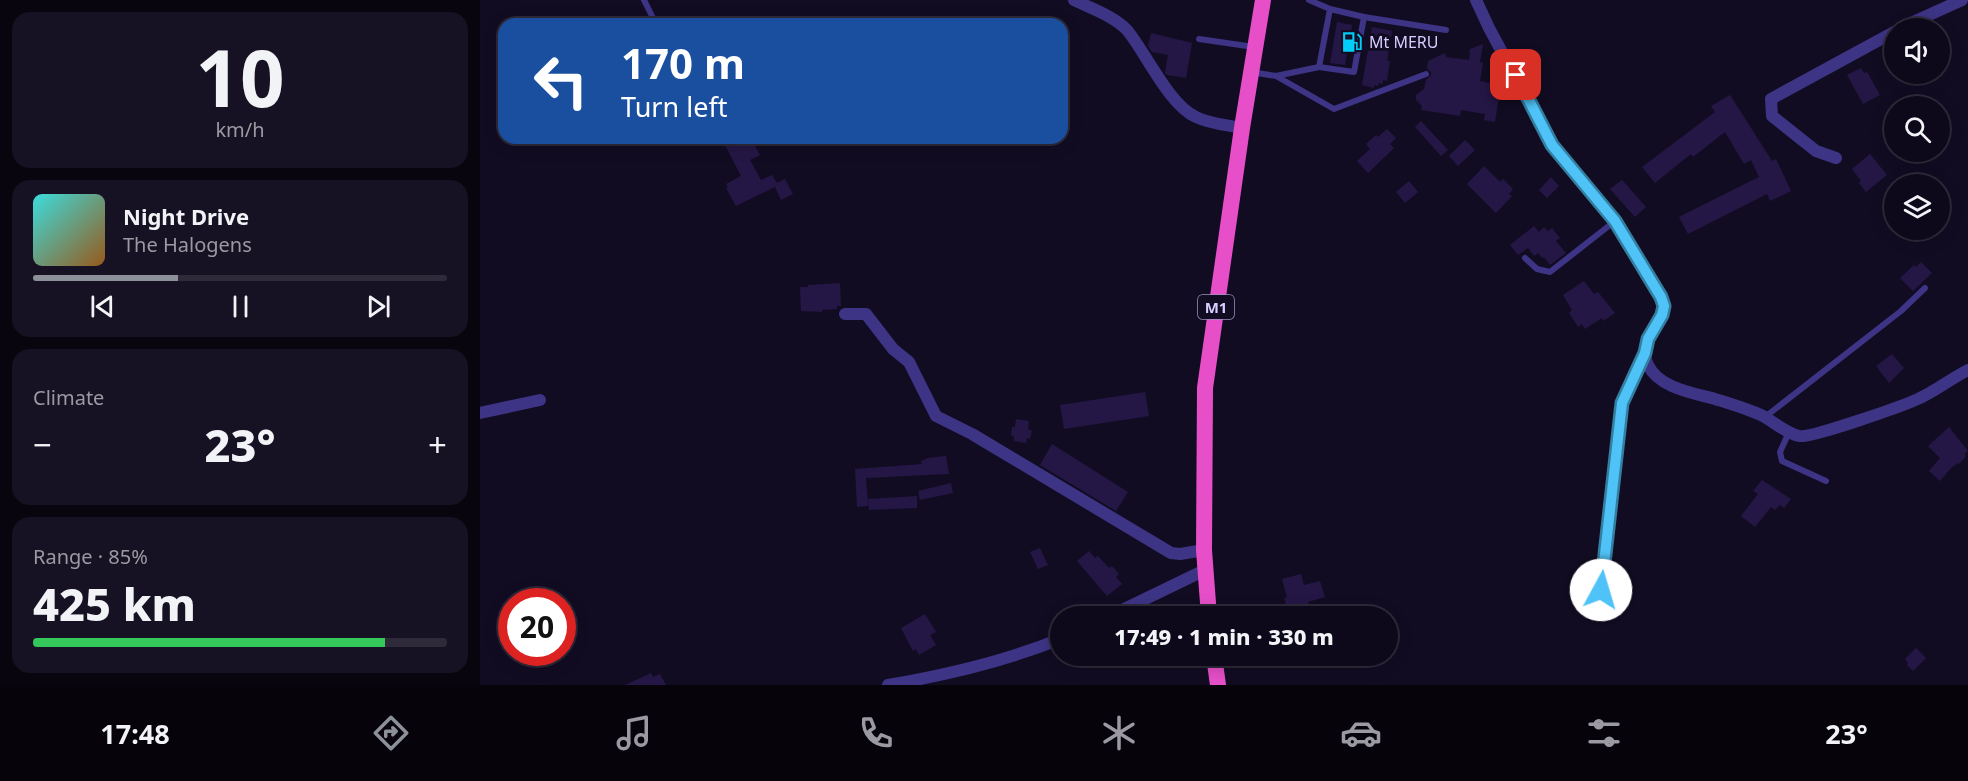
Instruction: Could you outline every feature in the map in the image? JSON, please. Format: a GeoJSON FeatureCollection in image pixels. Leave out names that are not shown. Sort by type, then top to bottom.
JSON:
{"type":"FeatureCollection","features":[{"type":"Feature","properties":{"kind":"highway","name":"M1"},"geometry":{"type":"LineString","coordinates":[[1208,606],[1204,550],[1205,388],[1242,128],[1263,0]]}},
{"type":"Feature","properties":{"kind":"highway"},"geometry":{"type":"LineString","coordinates":[[1215,666],[1218,685]]}},
{"type":"Feature","properties":{"kind":"street"},"geometry":{"type":"LineString","coordinates":[[1074,0],[1127,30],[1160,80],[1190,114],[1208,122],[1242,128]]}},
{"type":"Feature","properties":{"kind":"street"},"geometry":{"type":"LineString","coordinates":[[1476,0],[1552,145],[1615,221],[1661,297],[1664,306],[1662,315],[1648,339],[1645,353],[1649,368],[1661,380],[1685,392],[1738,406],[1765,417],[1800,437],[1818,434],[1917,399],[1968,370]]}},
{"type":"Feature","properties":{"kind":"street"},"geometry":{"type":"LineString","coordinates":[[1922,18],[1962,0]]}},
{"type":"Feature","properties":{"kind":"street"},"geometry":{"type":"LineString","coordinates":[[1836,159],[1816,151],[1772,116],[1771,99],[1884,37]]}},
{"type":"Feature","properties":{"kind":"street"},"geometry":{"type":"LineString","coordinates":[[845,314],[867,314],[893,349],[909,362],[936,416],[972,434],[1171,553],[1180,554],[1204,550]]}},
{"type":"Feature","properties":{"kind":"street"},"geometry":{"type":"LineString","coordinates":[[480,413],[540,400]]}},
{"type":"Feature","properties":{"kind":"street"},"geometry":{"type":"LineString","coordinates":[[1131,606],[1205,570]]}},
{"type":"Feature","properties":{"kind":"street"},"geometry":{"type":"LineString","coordinates":[[888,685],[971,667],[1050,642]]}},
{"type":"Feature","properties":{"kind":"lane"},"geometry":{"type":"LineString","coordinates":[[644,0],[653,18]]}},
{"type":"Feature","properties":{"kind":"lane"},"geometry":{"type":"LineString","coordinates":[[1309,0],[1330,9],[1364,17],[1446,30]]}},
{"type":"Feature","properties":{"kind":"lane"},"geometry":{"type":"LineString","coordinates":[[1319,67],[1330,9]]}},
{"type":"Feature","properties":{"kind":"lane"},"geometry":{"type":"LineString","coordinates":[[1276,76],[1319,67],[1354,72],[1364,17]]}},
{"type":"Feature","properties":{"kind":"lane"},"geometry":{"type":"LineString","coordinates":[[1199,39],[1255,47]]}},
{"type":"Feature","properties":{"kind":"lane"},"geometry":{"type":"LineString","coordinates":[[1251,72],[1276,76],[1334,109],[1426,74]]}},
{"type":"Feature","properties":{"kind":"lane"},"geometry":{"type":"LineString","coordinates":[[1526,258],[1537,269],[1550,272],[1615,221]]}},
{"type":"Feature","properties":{"kind":"lane"},"geometry":{"type":"LineString","coordinates":[[1765,417],[1901,311],[1925,288]]}},
{"type":"Feature","properties":{"kind":"lane"},"geometry":{"type":"LineString","coordinates":[[1601,590],[1622,403],[1645,353]]}},
{"type":"Feature","properties":{"kind":"lane"},"geometry":{"type":"LineString","coordinates":[[1789,432],[1780,452],[1782,461],[1826,482]]}},
{"type":"Feature","properties":{"kind":"building"},"geometry":{"type":"Polygon","coordinates":[[[1337,22],[1352,25],[1345,65],[1330,63],[1337,22]]]}},
{"type":"Feature","properties":{"kind":"building"},"geometry":{"type":"Polygon","coordinates":[[[1372,27],[1392,31],[1387,61],[1390,61],[1387,81],[1383,80],[1383,84],[1374,85],[1374,88],[1362,85],[1372,27]]]}},
{"type":"Feature","properties":{"kind":"building"},"geometry":{"type":"Polygon","coordinates":[[[1151,33],[1192,43],[1186,78],[1165,73],[1168,55],[1152,52],[1148,46],[1151,33]]]}},
{"type":"Feature","properties":{"kind":"building"},"geometry":{"type":"Polygon","coordinates":[[[1483,44],[1480,81],[1501,85],[1495,122],[1484,120],[1485,114],[1461,110],[1460,116],[1421,110],[1422,106],[1416,100],[1416,95],[1424,89],[1426,80],[1431,75],[1427,69],[1428,61],[1445,53],[1446,57],[1469,60],[1470,49],[1483,44]]]}},
{"type":"Feature","properties":{"kind":"building"},"geometry":{"type":"Polygon","coordinates":[[[1861,68],[1864,73],[1867,72],[1880,95],[1863,104],[1847,75],[1861,68]]]}},
{"type":"Feature","properties":{"kind":"building"},"geometry":{"type":"Polygon","coordinates":[[[1730,95],[1772,161],[1776,159],[1791,191],[1770,201],[1767,194],[1688,234],[1679,217],[1759,177],[1751,160],[1744,164],[1725,132],[1693,157],[1691,154],[1655,183],[1642,167],[1715,112],[1711,106],[1730,95]]]}},
{"type":"Feature","properties":{"kind":"building"},"geometry":{"type":"Polygon","coordinates":[[[1421,121],[1448,150],[1441,156],[1415,127],[1421,121]]]}},
{"type":"Feature","properties":{"kind":"building"},"geometry":{"type":"Polygon","coordinates":[[[1387,129],[1396,138],[1390,144],[1394,148],[1368,173],[1357,161],[1370,149],[1366,144],[1387,129]]]}},
{"type":"Feature","properties":{"kind":"building"},"geometry":{"type":"Polygon","coordinates":[[[1465,140],[1475,150],[1458,166],[1449,156],[1465,140]]]}},
{"type":"Feature","properties":{"kind":"building"},"geometry":{"type":"Polygon","coordinates":[[[725,144],[754,144],[760,155],[750,160],[761,180],[772,175],[777,183],[785,179],[793,194],[781,200],[775,187],[736,206],[726,184],[741,176],[725,144]]]}},
{"type":"Feature","properties":{"kind":"building"},"geometry":{"type":"Polygon","coordinates":[[[1870,154],[1886,174],[1866,192],[1852,169],[1870,154]]]}},
{"type":"Feature","properties":{"kind":"building"},"geometry":{"type":"Polygon","coordinates":[[[1484,166],[1500,182],[1503,179],[1513,189],[1509,194],[1512,196],[1496,213],[1467,184],[1484,166]]]}},
{"type":"Feature","properties":{"kind":"building"},"geometry":{"type":"Polygon","coordinates":[[[1551,177],[1559,186],[1547,198],[1539,190],[1551,177]]]}},
{"type":"Feature","properties":{"kind":"building"},"geometry":{"type":"Polygon","coordinates":[[[1622,180],[1646,207],[1635,217],[1610,189],[1622,180]]]}},
{"type":"Feature","properties":{"kind":"building"},"geometry":{"type":"Polygon","coordinates":[[[1409,181],[1418,192],[1405,203],[1396,192],[1409,181]]]}},
{"type":"Feature","properties":{"kind":"building"},"geometry":{"type":"Polygon","coordinates":[[[1534,226],[1539,232],[1544,227],[1548,231],[1552,228],[1560,238],[1556,241],[1566,253],[1550,265],[1538,253],[1534,256],[1528,248],[1518,255],[1510,245],[1534,226]]]}},
{"type":"Feature","properties":{"kind":"building"},"geometry":{"type":"Polygon","coordinates":[[[1921,262],[1932,273],[1913,291],[1900,278],[1914,265],[1916,267],[1921,262]]]}},
{"type":"Feature","properties":{"kind":"building"},"geometry":{"type":"Polygon","coordinates":[[[1584,281],[1594,294],[1598,292],[1615,313],[1585,329],[1582,324],[1578,327],[1569,313],[1572,310],[1563,295],[1584,281]]]}},
{"type":"Feature","properties":{"kind":"building"},"geometry":{"type":"Polygon","coordinates":[[[840,283],[841,306],[837,306],[837,309],[822,310],[822,312],[801,311],[800,287],[840,283]]]}},
{"type":"Feature","properties":{"kind":"building"},"geometry":{"type":"Polygon","coordinates":[[[1892,354],[1904,368],[1889,383],[1876,366],[1892,354]]]}},
{"type":"Feature","properties":{"kind":"building"},"geometry":{"type":"Polygon","coordinates":[[[1145,392],[1149,416],[1064,429],[1060,405],[1145,392]]]}},
{"type":"Feature","properties":{"kind":"building"},"geometry":{"type":"Polygon","coordinates":[[[1016,419],[1029,421],[1028,429],[1032,431],[1026,443],[1014,441],[1014,436],[1011,436],[1016,419]]]}},
{"type":"Feature","properties":{"kind":"building"},"geometry":{"type":"Polygon","coordinates":[[[1949,427],[1968,451],[1959,464],[1951,468],[1940,481],[1929,471],[1940,458],[1928,446],[1949,427]]]}},
{"type":"Feature","properties":{"kind":"building"},"geometry":{"type":"Polygon","coordinates":[[[1052,444],[1128,492],[1116,511],[1040,465],[1052,444]]]}},
{"type":"Feature","properties":{"kind":"building"},"geometry":{"type":"Polygon","coordinates":[[[946,456],[949,474],[866,478],[868,506],[857,507],[855,469],[922,464],[921,461],[928,458],[946,456]]]}},
{"type":"Feature","properties":{"kind":"building"},"geometry":{"type":"Polygon","coordinates":[[[1762,480],[1791,499],[1784,508],[1780,505],[1775,510],[1771,507],[1755,527],[1741,516],[1758,494],[1753,491],[1762,480]]]}},
{"type":"Feature","properties":{"kind":"building"},"geometry":{"type":"Polygon","coordinates":[[[951,483],[953,493],[920,500],[918,491],[951,483]]]}},
{"type":"Feature","properties":{"kind":"building"},"geometry":{"type":"Polygon","coordinates":[[[917,496],[917,508],[869,510],[868,499],[917,496]]]}},
{"type":"Feature","properties":{"kind":"building"},"geometry":{"type":"Polygon","coordinates":[[[1040,548],[1048,565],[1038,569],[1030,552],[1040,548]]]}},
{"type":"Feature","properties":{"kind":"building"},"geometry":{"type":"Polygon","coordinates":[[[1089,551],[1095,558],[1098,556],[1109,568],[1112,566],[1119,574],[1116,577],[1122,584],[1107,596],[1077,561],[1089,551]]]}},
{"type":"Feature","properties":{"kind":"building"},"geometry":{"type":"Polygon","coordinates":[[[1301,574],[1304,585],[1320,581],[1325,597],[1308,602],[1310,606],[1287,606],[1284,598],[1287,597],[1282,579],[1301,574]]]}},
{"type":"Feature","properties":{"kind":"building"},"geometry":{"type":"Polygon","coordinates":[[[925,614],[936,632],[930,635],[936,645],[919,655],[916,649],[913,651],[901,628],[925,614]]]}},
{"type":"Feature","properties":{"kind":"building"},"geometry":{"type":"Polygon","coordinates":[[[1916,648],[1926,658],[1913,671],[1905,659],[1916,648]]]}},
{"type":"Feature","properties":{"kind":"building"},"geometry":{"type":"Polygon","coordinates":[[[651,673],[653,677],[660,674],[666,685],[625,685],[651,673]]]}},
{"type":"Feature","properties":{"kind":"place","name":"Mt MERU"},"geometry":{"type":"Point","coordinates":[1352,42]}},
{"type":"Feature","properties":{"kind":"route"},"geometry":{"type":"LineString","coordinates":[[1516,75],[1552,145],[1577,178],[1615,221],[1661,297],[1664,306],[1622,403],[1601,590]]}}]}
